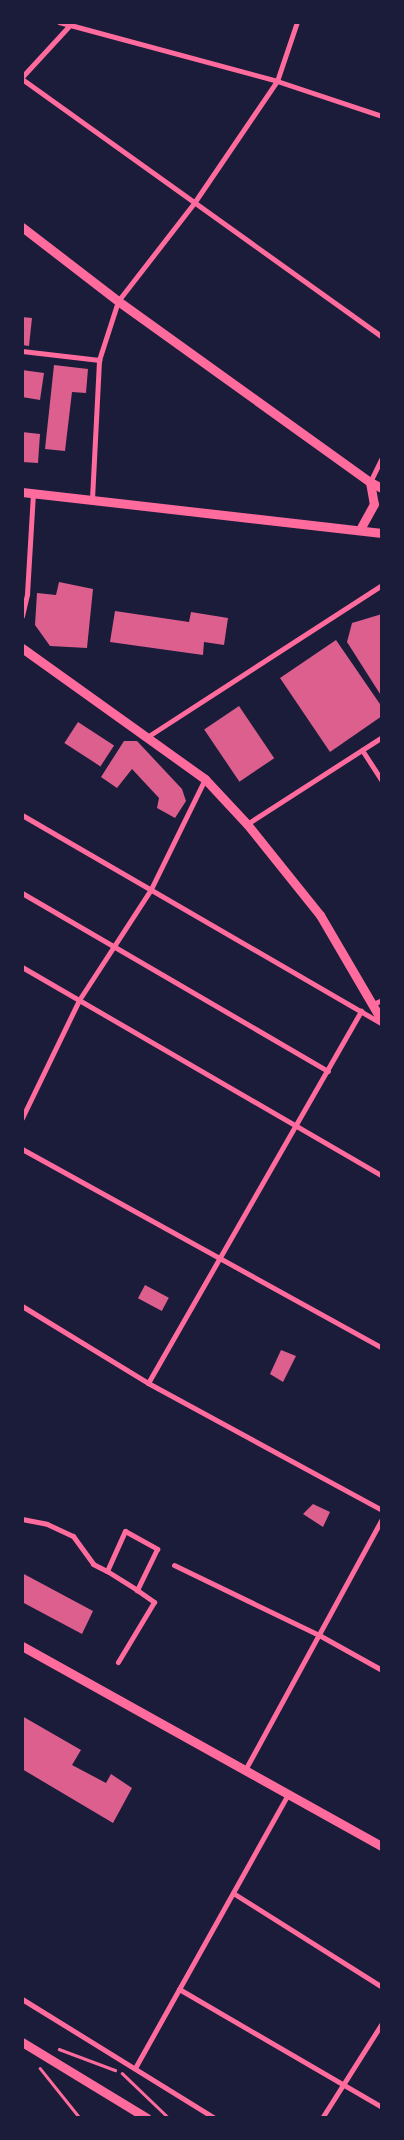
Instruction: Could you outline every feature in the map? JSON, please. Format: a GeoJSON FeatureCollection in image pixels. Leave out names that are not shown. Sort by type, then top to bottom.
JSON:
{"type":"FeatureCollection","features":[{"type":"Feature","properties":{"kind":"street"},"geometry":{"type":"LineString","coordinates":[[59,22],[277,81],[382,116]]}},
{"type":"Feature","properties":{"kind":"street"},"geometry":{"type":"LineString","coordinates":[[92,499],[99,360],[118,301],[194,203],[277,81],[296,22]]}},
{"type":"Feature","properties":{"kind":"street"},"geometry":{"type":"LineString","coordinates":[[69,26],[22,78],[382,338]]}},
{"type":"Feature","properties":{"kind":"street"},"geometry":{"type":"LineString","coordinates":[[22,227],[118,301],[370,482],[382,488]]}},
{"type":"Feature","properties":{"kind":"street"},"geometry":{"type":"LineString","coordinates":[[22,351],[99,360]]}},
{"type":"Feature","properties":{"kind":"street"},"geometry":{"type":"LineString","coordinates":[[360,529],[374,504],[370,482],[382,457]]}},
{"type":"Feature","properties":{"kind":"street"},"geometry":{"type":"LineString","coordinates":[[22,492],[382,533]]}},
{"type":"Feature","properties":{"kind":"street"},"geometry":{"type":"LineString","coordinates":[[22,616],[27,594],[33,494]]}},
{"type":"Feature","properties":{"kind":"street"},"geometry":{"type":"LineString","coordinates":[[147,737],[382,584]]}},
{"type":"Feature","properties":{"kind":"street"},"geometry":{"type":"LineString","coordinates":[[22,648],[206,779],[247,824],[320,915],[378,1002],[382,1022]]}},
{"type":"Feature","properties":{"kind":"street"},"geometry":{"type":"LineString","coordinates":[[247,824],[382,737]]}},
{"type":"Feature","properties":{"kind":"street"},"geometry":{"type":"LineString","coordinates":[[362,750],[382,781]]}},
{"type":"Feature","properties":{"kind":"street"},"geometry":{"type":"LineString","coordinates":[[22,1118],[79,1000],[152,890],[206,779]]}},
{"type":"Feature","properties":{"kind":"street"},"geometry":{"type":"LineString","coordinates":[[22,815],[382,1022]]}},
{"type":"Feature","properties":{"kind":"street"},"geometry":{"type":"LineString","coordinates":[[22,893],[113,948],[328,1071]]}},
{"type":"Feature","properties":{"kind":"street"},"geometry":{"type":"LineString","coordinates":[[22,967],[382,1176]]}},
{"type":"Feature","properties":{"kind":"street"},"geometry":{"type":"LineString","coordinates":[[148,1383],[219,1258],[297,1127],[361,1011]]}},
{"type":"Feature","properties":{"kind":"street"},"geometry":{"type":"LineString","coordinates":[[22,1149],[382,1348]]}},
{"type":"Feature","properties":{"kind":"street"},"geometry":{"type":"LineString","coordinates":[[22,1306],[148,1383],[382,1510]]}},
{"type":"Feature","properties":{"kind":"street"},"geometry":{"type":"LineString","coordinates":[[22,1519],[48,1524],[73,1536],[94,1564],[154,1602],[118,1662]]}},
{"type":"Feature","properties":{"kind":"street"},"geometry":{"type":"LineString","coordinates":[[245,1770],[382,1519]]}},
{"type":"Feature","properties":{"kind":"street"},"geometry":{"type":"LineString","coordinates":[[107,1571],[125,1531],[156,1549],[137,1590]]}},
{"type":"Feature","properties":{"kind":"street"},"geometry":{"type":"LineString","coordinates":[[174,1565],[319,1635],[382,1670]]}},
{"type":"Feature","properties":{"kind":"street"},"geometry":{"type":"LineString","coordinates":[[22,1646],[382,1846]]}},
{"type":"Feature","properties":{"kind":"street"},"geometry":{"type":"LineString","coordinates":[[135,2068],[288,1794]]}},
{"type":"Feature","properties":{"kind":"street"},"geometry":{"type":"LineString","coordinates":[[232,1893],[382,1987]]}},
{"type":"Feature","properties":{"kind":"street"},"geometry":{"type":"LineString","coordinates":[[179,1989],[382,2107]]}},
{"type":"Feature","properties":{"kind":"street"},"geometry":{"type":"LineString","coordinates":[[22,1999],[215,2118]]}},
{"type":"Feature","properties":{"kind":"street"},"geometry":{"type":"LineString","coordinates":[[322,2118],[382,2023]]}},
{"type":"Feature","properties":{"kind":"street"},"geometry":{"type":"LineString","coordinates":[[22,2042],[147,2118]]}},
{"type":"Feature","properties":{"kind":"path"},"geometry":{"type":"LineString","coordinates":[[119,2071],[169,2118]]}},
{"type":"Feature","properties":{"kind":"building"},"geometry":{"type":"Polygon","coordinates":[[[22,317],[32,318],[29,346],[22,345],[22,317]]]}},
{"type":"Feature","properties":{"kind":"building"},"geometry":{"type":"Polygon","coordinates":[[[54,365],[88,369],[86,393],[72,392],[65,451],[45,449],[54,365]]]}},
{"type":"Feature","properties":{"kind":"building"},"geometry":{"type":"Polygon","coordinates":[[[22,370],[44,373],[40,400],[22,397],[22,370]]]}},
{"type":"Feature","properties":{"kind":"building"},"geometry":{"type":"Polygon","coordinates":[[[22,432],[40,434],[38,463],[22,462],[22,432]]]}},
{"type":"Feature","properties":{"kind":"building"},"geometry":{"type":"Polygon","coordinates":[[[59,582],[93,589],[87,648],[50,646],[35,625],[37,593],[56,595],[59,582]]]}},
{"type":"Feature","properties":{"kind":"building"},"geometry":{"type":"Polygon","coordinates":[[[115,611],[189,622],[191,612],[228,618],[224,645],[204,642],[203,655],[110,642],[115,611]]]}},
{"type":"Feature","properties":{"kind":"building"},"geometry":{"type":"Polygon","coordinates":[[[382,614],[382,697],[347,642],[352,623],[382,614]]]}},
{"type":"Feature","properties":{"kind":"building"},"geometry":{"type":"Polygon","coordinates":[[[336,640],[382,707],[382,716],[330,752],[280,678],[336,640]]]}},
{"type":"Feature","properties":{"kind":"building"},"geometry":{"type":"Polygon","coordinates":[[[239,706],[274,758],[239,782],[204,729],[239,706]]]}},
{"type":"Feature","properties":{"kind":"building"},"geometry":{"type":"Polygon","coordinates":[[[78,722],[114,745],[100,766],[64,743],[78,722]]]}},
{"type":"Feature","properties":{"kind":"building"},"geometry":{"type":"Polygon","coordinates":[[[124,741],[137,741],[182,789],[186,801],[175,818],[157,808],[159,798],[132,769],[117,788],[101,777],[124,741]]]}},
{"type":"Feature","properties":{"kind":"building"},"geometry":{"type":"Polygon","coordinates":[[[145,1285],[169,1298],[162,1311],[138,1298],[145,1285]]]}},
{"type":"Feature","properties":{"kind":"building"},"geometry":{"type":"Polygon","coordinates":[[[281,1350],[296,1356],[283,1382],[270,1374],[281,1350]]]}},
{"type":"Feature","properties":{"kind":"building"},"geometry":{"type":"Polygon","coordinates":[[[313,1504],[330,1512],[323,1527],[303,1514],[313,1504]]]}},
{"type":"Feature","properties":{"kind":"building"},"geometry":{"type":"Polygon","coordinates":[[[22,1573],[93,1611],[82,1634],[22,1602],[22,1573]]]}},
{"type":"Feature","properties":{"kind":"building"},"geometry":{"type":"Polygon","coordinates":[[[22,1716],[81,1750],[72,1765],[106,1783],[111,1774],[132,1788],[113,1823],[22,1769],[22,1716]]]}}]}
